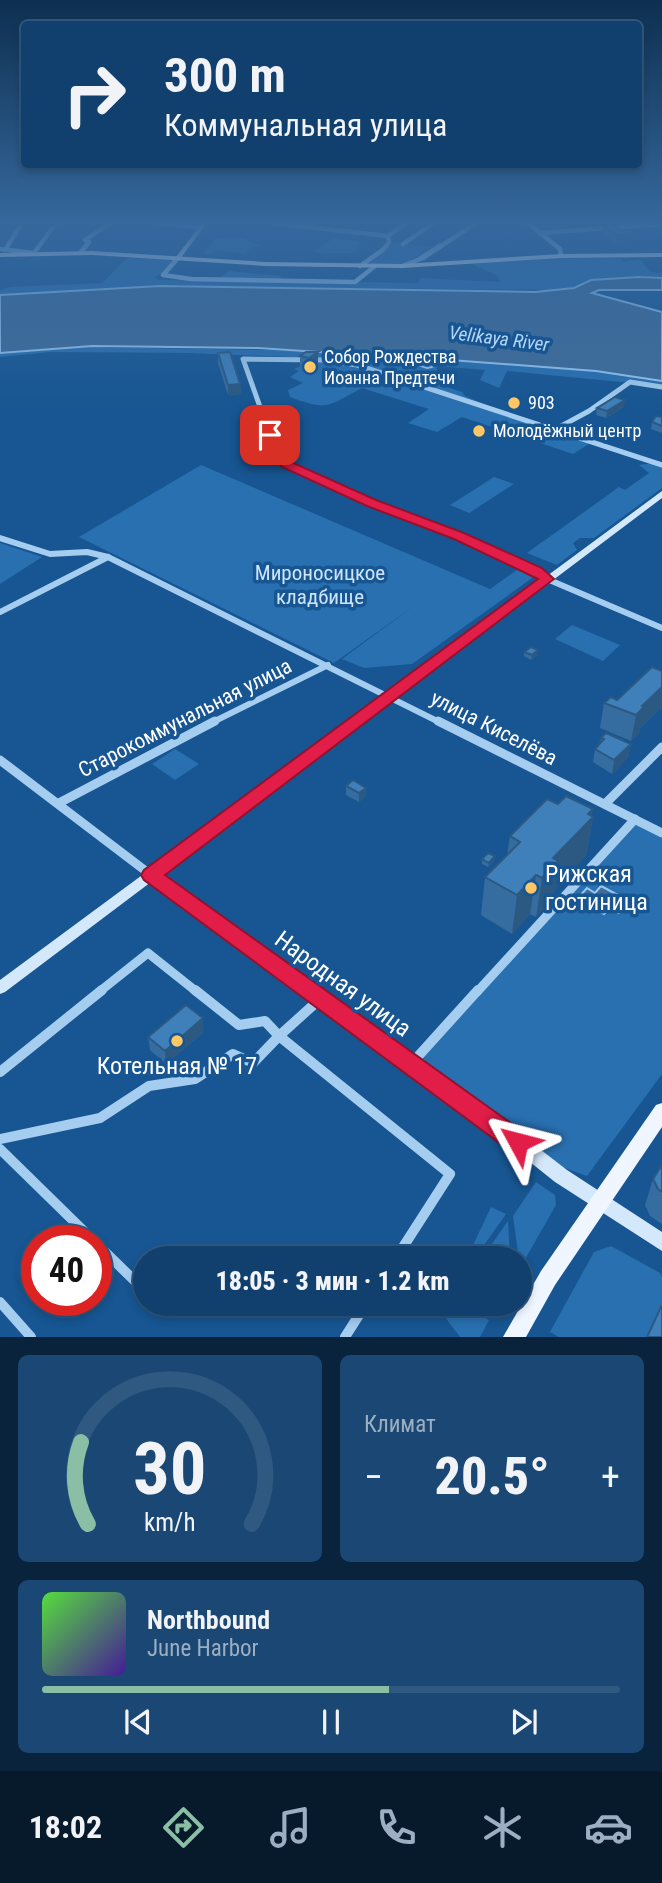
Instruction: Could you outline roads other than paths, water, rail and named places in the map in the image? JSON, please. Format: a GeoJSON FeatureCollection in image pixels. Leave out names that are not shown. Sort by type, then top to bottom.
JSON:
{"type":"FeatureCollection","features":[{"type":"Feature","properties":{"kind":"main road"},"geometry":{"type":"LineString","coordinates":[[0,988],[662,494]]}},
{"type":"Feature","properties":{"kind":"main road","name":"Народная улица"},"geometry":{"type":"LineString","coordinates":[[151,875],[496,1125],[561,1177],[662,1242]]}},
{"type":"Feature","properties":{"kind":"main road"},"geometry":{"type":"LineString","coordinates":[[514,1337],[548,1278],[662,1111]]}},
{"type":"Feature","properties":{"kind":"street"},"geometry":{"type":"LineString","coordinates":[[662,465],[351,363],[243,359],[270,435],[269,447],[286,464],[372,503],[472,542],[537,571],[547,579],[662,628]]}},
{"type":"Feature","properties":{"kind":"street"},"geometry":{"type":"LineString","coordinates":[[554,430],[589,411],[630,383],[662,387]]}},
{"type":"Feature","properties":{"kind":"street","name":"улица Киселёва"},"geometry":{"type":"LineString","coordinates":[[0,538],[50,554],[87,552],[108,557],[390,695],[662,833]]}},
{"type":"Feature","properties":{"kind":"street"},"geometry":{"type":"LineString","coordinates":[[0,612],[108,557]]}},
{"type":"Feature","properties":{"kind":"street","name":"Старокоммунальная улица"},"geometry":{"type":"LineString","coordinates":[[59,803],[118,770],[328,666]]}},
{"type":"Feature","properties":{"kind":"street"},"geometry":{"type":"LineString","coordinates":[[606,804],[662,747]]}},
{"type":"Feature","properties":{"kind":"street","name":"Народная улица"},"geometry":{"type":"LineString","coordinates":[[0,760],[151,875]]}},
{"type":"Feature","properties":{"kind":"street"},"geometry":{"type":"LineString","coordinates":[[411,1064],[635,819]]}},
{"type":"Feature","properties":{"kind":"street"},"geometry":{"type":"LineString","coordinates":[[0,1072],[148,953],[239,1025],[265,1021],[279,1036],[450,1174],[404,1246]]}},
{"type":"Feature","properties":{"kind":"street"},"geometry":{"type":"LineString","coordinates":[[0,1139],[100,1118],[149,1086],[195,1079],[233,1054],[253,1063],[320,999]]}},
{"type":"Feature","properties":{"kind":"street"},"geometry":{"type":"LineString","coordinates":[[0,1149],[78,1225]]}},
{"type":"Feature","properties":{"kind":"street"},"geometry":{"type":"LineString","coordinates":[[112,1259],[133,1279]]}},
{"type":"Feature","properties":{"kind":"street"},"geometry":{"type":"LineString","coordinates":[[0,1302],[31,1337]]}},
{"type":"Feature","properties":{"kind":"street"},"geometry":{"type":"LineString","coordinates":[[345,1337],[358,1316]]}},
{"type":"Feature","properties":{"kind":"water","name":"Velikaya River"},"geometry":{"type":"Polygon","coordinates":[[[580,285],[662,285],[662,290],[599,290],[592,293],[662,312],[662,381],[596,371],[437,359],[432,359],[432,367],[427,368],[395,357],[258,348],[92,346],[0,353],[0,295],[160,286],[535,292],[580,285]]]}},
{"type":"Feature","properties":{"kind":"water"},"geometry":{"type":"Polygon","coordinates":[[[601,886],[629,901],[619,913],[610,908],[604,914],[577,899],[587,888],[595,893],[601,886]]]}},
{"type":"Feature","properties":{"kind":"place","name":"Собор Рождества Иоанна Предтечи"},"geometry":{"type":"Point","coordinates":[310,367]}},
{"type":"Feature","properties":{"kind":"place","name":"903"},"geometry":{"type":"Point","coordinates":[514,403]}},
{"type":"Feature","properties":{"kind":"place","name":"Молодёжный центр"},"geometry":{"type":"Point","coordinates":[479,431]}},
{"type":"Feature","properties":{"kind":"place","name":"Рижская гостиница"},"geometry":{"type":"Point","coordinates":[531,888]}},
{"type":"Feature","properties":{"kind":"place","name":"Котельная № 17"},"geometry":{"type":"Point","coordinates":[177,1041]}},
{"type":"Feature","properties":{"kind":"park label","name":"Мироносицкое кладбище"},"geometry":{"type":"Point","coordinates":[320,585]}}]}
